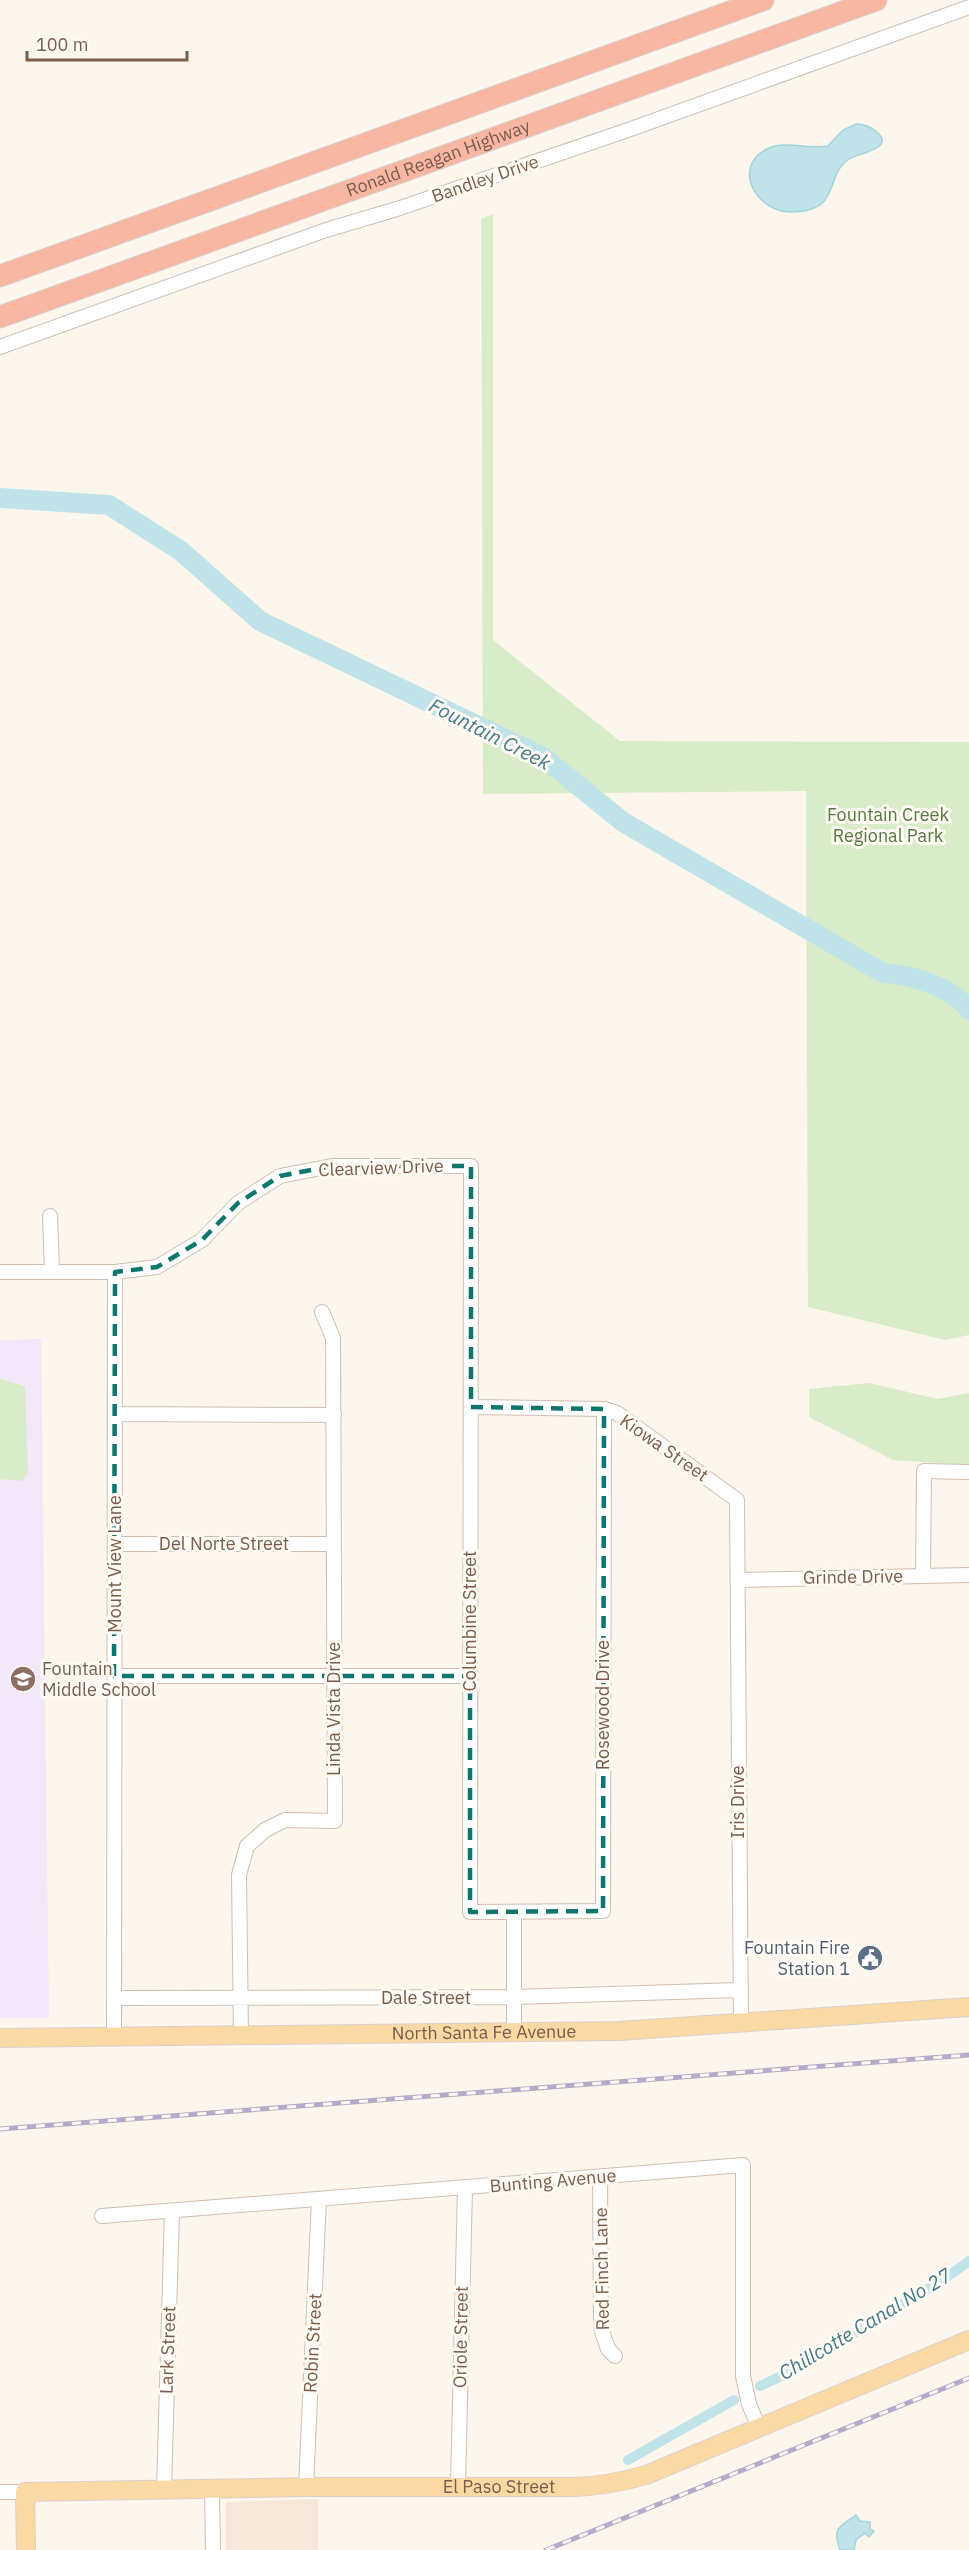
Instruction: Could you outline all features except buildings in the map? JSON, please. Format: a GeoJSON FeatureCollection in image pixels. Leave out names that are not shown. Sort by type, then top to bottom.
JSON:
{"type":"FeatureCollection","features":[{"type":"Feature","properties":{"kind":"highway"},"geometry":{"type":"LineString","coordinates":[[0,276],[763,0]]}},
{"type":"Feature","properties":{"kind":"highway","name":"Ronald Reagan Highway"},"geometry":{"type":"LineString","coordinates":[[0,317],[876,0]]}},
{"type":"Feature","properties":{"kind":"main road","name":"North Santa Fe Avenue"},"geometry":{"type":"LineString","coordinates":[[0,2038],[619,2031],[969,2007]]}},
{"type":"Feature","properties":{"kind":"main road","name":"El Paso Street"},"geometry":{"type":"LineString","coordinates":[[26,2492],[603,2485],[646,2475],[758,2426],[969,2340]]}},
{"type":"Feature","properties":{"kind":"main road"},"geometry":{"type":"LineString","coordinates":[[26,2492],[26,2550]]}},
{"type":"Feature","properties":{"kind":"street","name":"Bandley Drive"},"geometry":{"type":"LineString","coordinates":[[0,347],[326,230],[417,202],[628,130],[969,7]]}},
{"type":"Feature","properties":{"kind":"street","name":"Clearview Drive"},"geometry":{"type":"LineString","coordinates":[[0,1272],[115,1272],[157,1267],[202,1240],[238,1203],[280,1176],[332,1166],[471,1166]]}},
{"type":"Feature","properties":{"kind":"street","name":"Columbine Street"},"geometry":{"type":"LineString","coordinates":[[471,1166],[470,1912],[514,1912]]}},
{"type":"Feature","properties":{"kind":"street"},"geometry":{"type":"LineString","coordinates":[[50,1216],[52,1271]]}},
{"type":"Feature","properties":{"kind":"street","name":"Mount View Lane"},"geometry":{"type":"LineString","coordinates":[[114,2036],[115,1272]]}},
{"type":"Feature","properties":{"kind":"street","name":"Linda Vista Drive"},"geometry":{"type":"LineString","coordinates":[[241,2036],[239,1875],[248,1846],[265,1830],[285,1820],[335,1821],[333,1338],[322,1312]]}},
{"type":"Feature","properties":{"kind":"street","name":"Kiowa Street"},"geometry":{"type":"LineString","coordinates":[[471,1407],[604,1409],[617,1413],[737,1500],[738,1580]]}},
{"type":"Feature","properties":{"kind":"street","name":"Rosewood Drive"},"geometry":{"type":"LineString","coordinates":[[514,1912],[603,1911],[604,1409]]}},
{"type":"Feature","properties":{"kind":"street"},"geometry":{"type":"LineString","coordinates":[[115,1414],[334,1415]]}},
{"type":"Feature","properties":{"kind":"street"},"geometry":{"type":"LineString","coordinates":[[923,1575],[924,1471],[969,1472]]}},
{"type":"Feature","properties":{"kind":"street","name":"Del Norte Street"},"geometry":{"type":"LineString","coordinates":[[115,1544],[334,1544]]}},
{"type":"Feature","properties":{"kind":"street","name":"Grinde Drive"},"geometry":{"type":"LineString","coordinates":[[738,1580],[969,1575]]}},
{"type":"Feature","properties":{"kind":"street","name":"Iris Drive"},"geometry":{"type":"LineString","coordinates":[[738,1580],[741,2024]]}},
{"type":"Feature","properties":{"kind":"street"},"geometry":{"type":"LineString","coordinates":[[114,1676],[470,1676]]}},
{"type":"Feature","properties":{"kind":"street"},"geometry":{"type":"LineString","coordinates":[[514,1912],[514,2032]]}},
{"type":"Feature","properties":{"kind":"street","name":"Dale Street"},"geometry":{"type":"LineString","coordinates":[[114,1998],[514,1997],[739,1989]]}},
{"type":"Feature","properties":{"kind":"street","name":"Bunting Avenue"},"geometry":{"type":"LineString","coordinates":[[102,2217],[743,2165],[743,2376],[749,2404],[758,2426]]}},
{"type":"Feature","properties":{"kind":"street","name":"Red Finch Lane"},"geometry":{"type":"LineString","coordinates":[[600,2177],[601,2328],[608,2349],[615,2356]]}},
{"type":"Feature","properties":{"kind":"street","name":"Oriole Street"},"geometry":{"type":"LineString","coordinates":[[458,2485],[465,2188]]}},
{"type":"Feature","properties":{"kind":"street","name":"Robin Street"},"geometry":{"type":"LineString","coordinates":[[306,2487],[320,2199]]}},
{"type":"Feature","properties":{"kind":"street","name":"Lark Street"},"geometry":{"type":"LineString","coordinates":[[164,2490],[172,2211]]}},
{"type":"Feature","properties":{"kind":"street"},"geometry":{"type":"LineString","coordinates":[[212,2489],[213,2550]]}},
{"type":"Feature","properties":{"kind":"street","name":"El Paso Street"},"geometry":{"type":"LineString","coordinates":[[0,2492],[26,2492]]}},
{"type":"Feature","properties":{"kind":"highlighted area"},"geometry":{"type":"Polygon","coordinates":[[[332,1166],[471,1166],[471,1407],[604,1409],[603,1911],[470,1912],[470,1676],[114,1676],[115,1272],[157,1267],[202,1240],[238,1203],[280,1176],[332,1166]]]}},
{"type":"Feature","properties":{"kind":"shaded area","name":"Fountain Middle School"},"geometry":{"type":"Polygon","coordinates":[[[41,1339],[49,2018],[0,2018],[0,1340],[41,1339]]]}},
{"type":"Feature","properties":{"kind":"shaded area"},"geometry":{"type":"Polygon","coordinates":[[[318,2499],[318,2550],[226,2550],[226,2502],[318,2499]]]}},
{"type":"Feature","properties":{"kind":"green space","name":"Fountain Creek Regional Park"},"geometry":{"type":"Polygon","coordinates":[[[493,214],[493,640],[620,741],[969,742],[969,1335],[945,1340],[808,1307],[806,791],[483,794],[481,219],[493,214]]]}},
{"type":"Feature","properties":{"kind":"green space"},"geometry":{"type":"Polygon","coordinates":[[[0,1379],[25,1386],[28,1474],[21,1481],[0,1479],[0,1379]]]}},
{"type":"Feature","properties":{"kind":"green space"},"geometry":{"type":"Polygon","coordinates":[[[869,1383],[938,1399],[969,1393],[969,1465],[893,1460],[809,1417],[809,1389],[869,1383]]]}},
{"type":"Feature","properties":{"kind":"water"},"geometry":{"type":"Polygon","coordinates":[[[856,124],[875,130],[882,138],[882,143],[873,150],[849,159],[841,166],[830,192],[818,206],[790,212],[779,210],[768,205],[753,188],[750,168],[755,158],[765,150],[780,145],[828,146],[843,130],[856,124]]]}},
{"type":"Feature","properties":{"kind":"water"},"geometry":{"type":"Polygon","coordinates":[[[856,2515],[860,2521],[870,2522],[870,2529],[874,2531],[869,2537],[865,2533],[856,2540],[854,2550],[840,2550],[837,2532],[845,2522],[856,2515]]]}},
{"type":"Feature","properties":{"kind":"waterway","name":"Fountain Creek"},"geometry":{"type":"LineString","coordinates":[[0,498],[109,505],[181,551],[260,621],[543,757],[623,822],[883,973],[918,979],[942,988],[969,1010]]}},
{"type":"Feature","properties":{"kind":"waterway","name":"Chillcotte Canal No 27"},"geometry":{"type":"LineString","coordinates":[[760,2386],[786,2374],[947,2277],[969,2261]]}},
{"type":"Feature","properties":{"kind":"waterway","name":"Chillcotte Canal No 27"},"geometry":{"type":"LineString","coordinates":[[628,2460],[734,2400]]}},
{"type":"Feature","properties":{"kind":"railway"},"geometry":{"type":"LineString","coordinates":[[0,2129],[969,2055]]}},
{"type":"Feature","properties":{"kind":"railway"},"geometry":{"type":"LineString","coordinates":[[546,2550],[969,2378]]}},
{"type":"Feature","properties":{"kind":"place","name":"Fountain Middle School"},"geometry":{"type":"Point","coordinates":[23,1679]}},
{"type":"Feature","properties":{"kind":"place","name":"Fountain Fire Station 1"},"geometry":{"type":"Point","coordinates":[870,1958]}}]}
